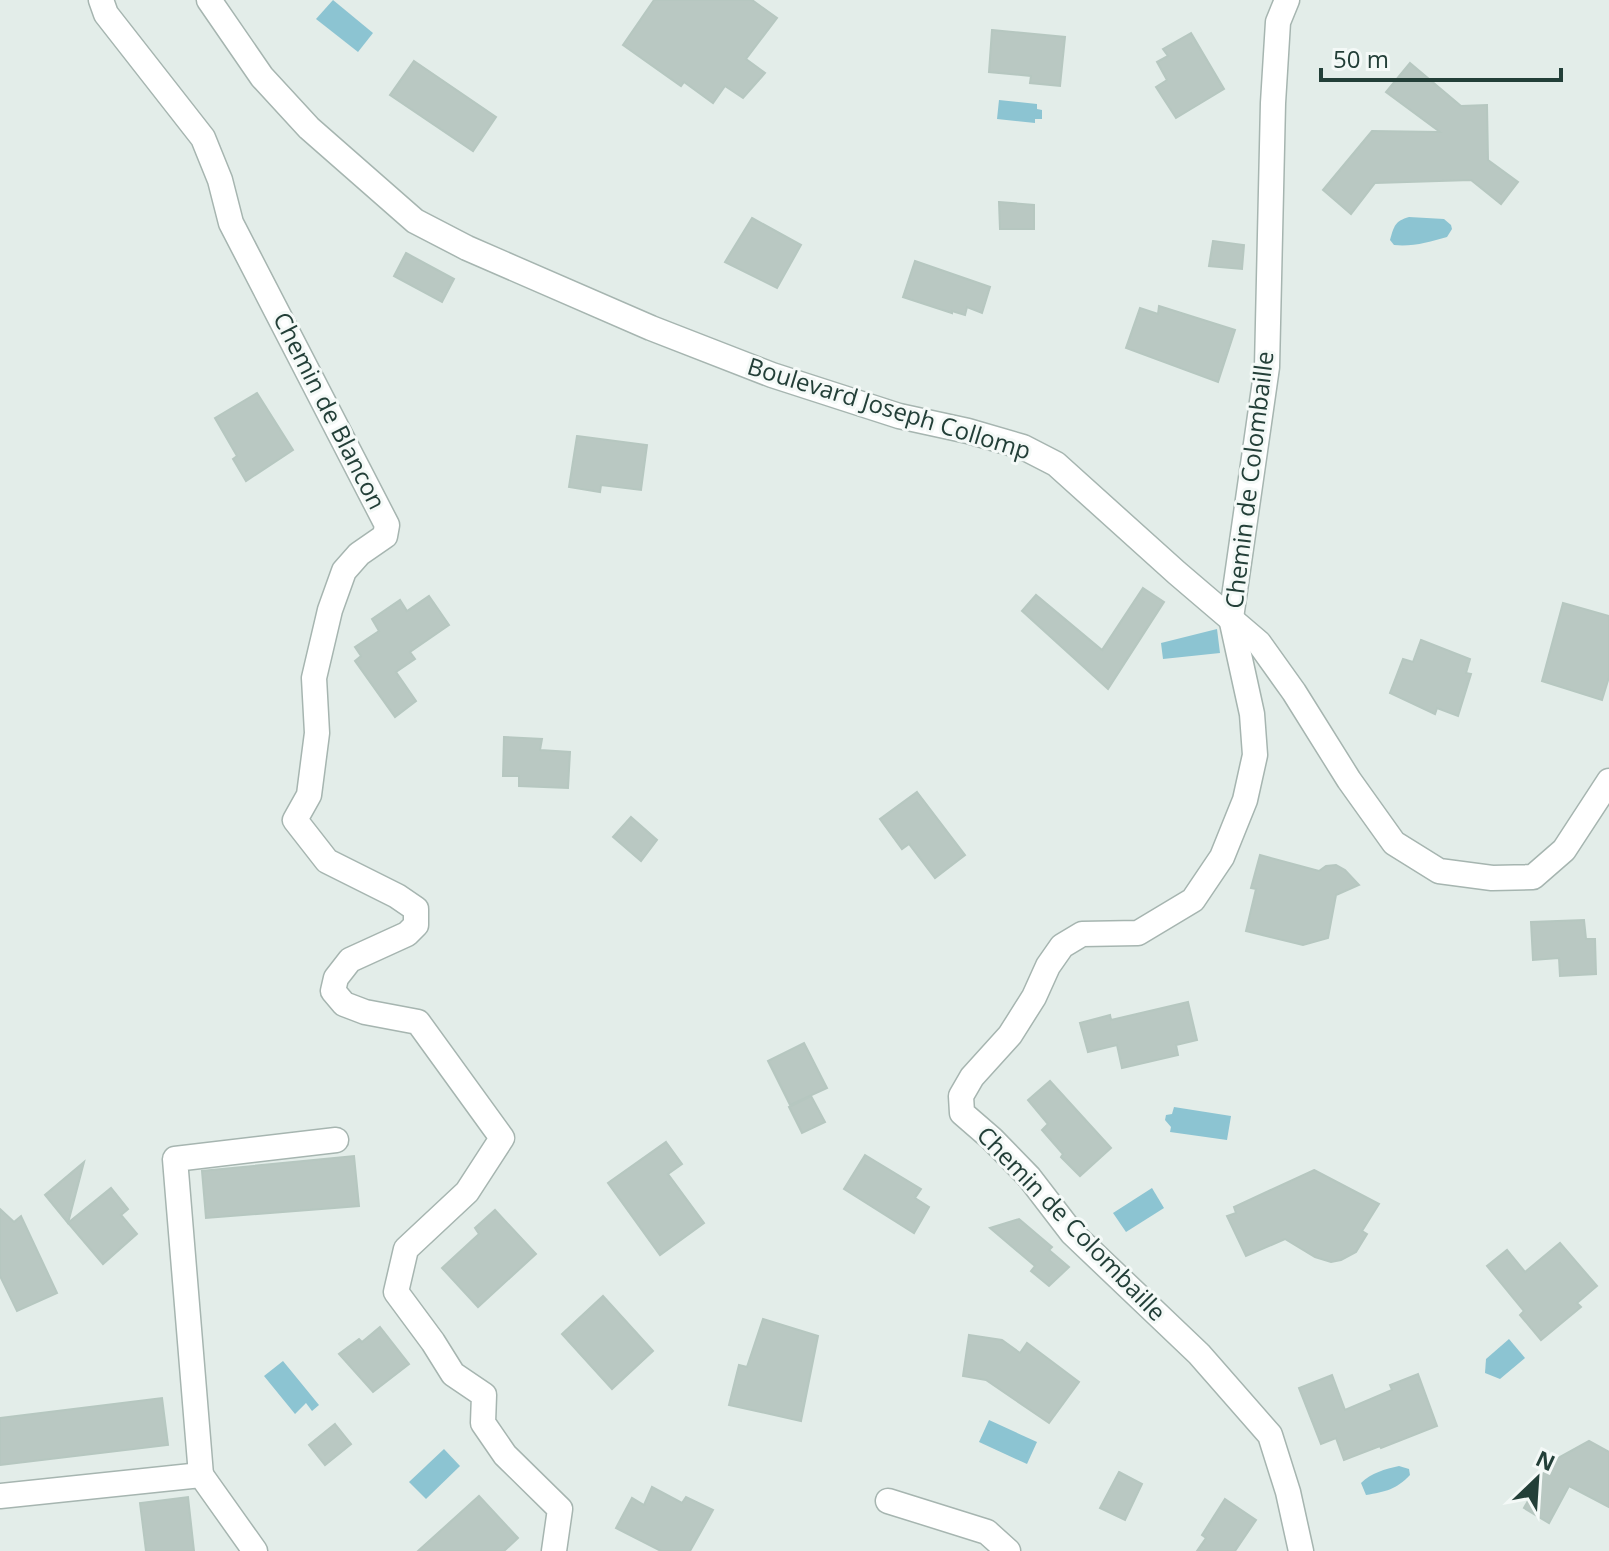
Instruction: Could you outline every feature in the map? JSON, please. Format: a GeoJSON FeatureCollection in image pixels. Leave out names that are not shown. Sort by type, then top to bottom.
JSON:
{"type":"FeatureCollection","features":[{"type":"Feature","properties":{"kind":"street","name":"Chemin de Blancon"},"geometry":{"type":"LineString","coordinates":[[101,0],[106,14],[203,138],[220,180],[231,223],[387,525],[385,536],[359,554],[344,571],[330,610],[314,678],[317,733],[309,795],[295,820],[327,861],[397,896],[416,909],[416,925],[407,934],[350,960],[336,978],[333,991],[344,1004],[365,1012],[418,1022],[502,1138],[467,1192],[406,1249],[396,1292],[453,1374],[484,1395],[483,1423],[505,1455],[560,1509],[554,1551]]}},
{"type":"Feature","properties":{"kind":"street","name":"Boulevard Joseph Collomp"},"geometry":{"type":"LineString","coordinates":[[209,0],[262,77],[309,128],[415,221],[467,248],[636,322],[772,375],[899,416],[1023,447],[1056,464],[1259,643],[1394,843],[1439,871],[1492,878],[1533,877],[1564,850],[1609,781]]}},
{"type":"Feature","properties":{"kind":"street","name":"Chemin de Colombaille"},"geometry":{"type":"LineString","coordinates":[[1287,0],[1278,22],[1273,103],[1267,367],[1231,618],[1252,714],[1255,755],[1245,800],[1222,857],[1193,900],[1138,933],[1082,934],[1062,946],[1010,1035],[972,1077],[961,1096],[961,1105],[962,1113],[1029,1177],[1072,1233],[1199,1354],[1270,1435],[1288,1492],[1301,1551]]}},
{"type":"Feature","properties":{"kind":"street"},"geometry":{"type":"LineString","coordinates":[[255,1551],[201,1475],[175,1159],[336,1140]]}},
{"type":"Feature","properties":{"kind":"street"},"geometry":{"type":"LineString","coordinates":[[0,1496],[201,1475]]}},
{"type":"Feature","properties":{"kind":"street"},"geometry":{"type":"LineString","coordinates":[[888,1501],[987,1532],[1008,1551]]}},
{"type":"Feature","properties":{"kind":"water"},"geometry":{"type":"Polygon","coordinates":[[[333,0],[373,33],[358,52],[316,19],[333,0]]]}},
{"type":"Feature","properties":{"kind":"water"},"geometry":{"type":"Polygon","coordinates":[[[999,100],[1037,104],[1037,109],[1042,110],[1042,119],[1035,119],[1035,123],[997,119],[999,100]]]}},
{"type":"Feature","properties":{"kind":"water"},"geometry":{"type":"Polygon","coordinates":[[[1409,217],[1444,219],[1452,229],[1447,237],[1441,239],[1414,245],[1394,245],[1390,240],[1394,228],[1398,222],[1409,217]]]}},
{"type":"Feature","properties":{"kind":"water"},"geometry":{"type":"Polygon","coordinates":[[[1217,629],[1220,653],[1163,659],[1161,643],[1217,629]]]}},
{"type":"Feature","properties":{"kind":"water"},"geometry":{"type":"Polygon","coordinates":[[[1174,1107],[1231,1116],[1227,1140],[1170,1132],[1171,1127],[1165,1120],[1174,1107]]]}},
{"type":"Feature","properties":{"kind":"water"},"geometry":{"type":"Polygon","coordinates":[[[1152,1188],[1164,1208],[1126,1232],[1113,1213],[1152,1188]]]}},
{"type":"Feature","properties":{"kind":"water"},"geometry":{"type":"Polygon","coordinates":[[[1509,1339],[1525,1358],[1500,1379],[1485,1373],[1486,1359],[1509,1339]]]}},
{"type":"Feature","properties":{"kind":"water"},"geometry":{"type":"Polygon","coordinates":[[[283,1361],[319,1405],[312,1411],[306,1403],[295,1414],[264,1376],[283,1361]]]}},
{"type":"Feature","properties":{"kind":"water"},"geometry":{"type":"Polygon","coordinates":[[[989,1420],[1037,1442],[1027,1464],[979,1442],[989,1420]]]}},
{"type":"Feature","properties":{"kind":"water"},"geometry":{"type":"Polygon","coordinates":[[[444,1449],[460,1466],[426,1499],[409,1482],[444,1449]]]}},
{"type":"Feature","properties":{"kind":"water"},"geometry":{"type":"Polygon","coordinates":[[[1399,1466],[1409,1469],[1410,1475],[1405,1480],[1390,1489],[1366,1495],[1361,1483],[1378,1472],[1399,1466]]]}},
{"type":"Feature","properties":{"kind":"building"},"geometry":{"type":"Polygon","coordinates":[[[654,0],[752,0],[777,18],[746,59],[765,73],[743,98],[725,86],[713,103],[684,82],[681,86],[623,45],[654,0]]]}},
{"type":"Feature","properties":{"kind":"building"},"geometry":{"type":"Polygon","coordinates":[[[992,30],[1065,37],[1060,86],[1030,83],[1031,76],[989,72],[992,30]]]}},
{"type":"Feature","properties":{"kind":"building"},"geometry":{"type":"Polygon","coordinates":[[[1191,33],[1224,89],[1176,118],[1156,87],[1167,80],[1157,62],[1168,56],[1163,49],[1191,33]]]}},
{"type":"Feature","properties":{"kind":"building"},"geometry":{"type":"Polygon","coordinates":[[[414,61],[496,117],[473,151],[390,95],[414,61]]]}},
{"type":"Feature","properties":{"kind":"building"},"geometry":{"type":"Polygon","coordinates":[[[1410,63],[1461,106],[1487,105],[1488,160],[1518,182],[1501,204],[1471,180],[1375,183],[1351,214],[1323,190],[1372,131],[1440,132],[1386,92],[1410,63]]]}},
{"type":"Feature","properties":{"kind":"building"},"geometry":{"type":"Polygon","coordinates":[[[999,202],[1034,205],[1034,229],[1000,229],[999,202]]]}},
{"type":"Feature","properties":{"kind":"building"},"geometry":{"type":"Polygon","coordinates":[[[752,218],[801,245],[777,288],[725,262],[752,218]]]}},
{"type":"Feature","properties":{"kind":"building"},"geometry":{"type":"Polygon","coordinates":[[[1213,241],[1244,245],[1242,269],[1209,266],[1213,241]]]}},
{"type":"Feature","properties":{"kind":"building"},"geometry":{"type":"Polygon","coordinates":[[[406,253],[454,279],[442,302],[394,276],[406,253]]]}},
{"type":"Feature","properties":{"kind":"building"},"geometry":{"type":"Polygon","coordinates":[[[915,261],[990,287],[982,313],[967,307],[965,315],[952,313],[903,297],[915,261]]]}},
{"type":"Feature","properties":{"kind":"building"},"geometry":{"type":"Polygon","coordinates":[[[1159,306],[1235,330],[1218,382],[1126,348],[1140,308],[1158,314],[1159,306]]]}},
{"type":"Feature","properties":{"kind":"building"},"geometry":{"type":"Polygon","coordinates":[[[257,393],[293,450],[246,481],[233,459],[237,456],[215,418],[257,393]]]}},
{"type":"Feature","properties":{"kind":"building"},"geometry":{"type":"Polygon","coordinates":[[[577,436],[647,445],[641,490],[601,485],[600,492],[569,487],[577,436]]]}},
{"type":"Feature","properties":{"kind":"building"},"geometry":{"type":"Polygon","coordinates":[[[1143,588],[1164,602],[1108,689],[1022,611],[1036,595],[1102,650],[1143,588]]]}},
{"type":"Feature","properties":{"kind":"building"},"geometry":{"type":"Polygon","coordinates":[[[429,596],[449,625],[410,652],[415,659],[396,672],[416,701],[395,717],[355,661],[361,656],[355,647],[379,631],[372,619],[400,600],[407,611],[429,596]]]}},
{"type":"Feature","properties":{"kind":"building"},"geometry":{"type":"Polygon","coordinates":[[[1563,603],[1609,616],[1609,677],[1602,700],[1542,681],[1563,603]]]}},
{"type":"Feature","properties":{"kind":"building"},"geometry":{"type":"Polygon","coordinates":[[[1421,640],[1470,659],[1466,673],[1471,674],[1458,716],[1437,708],[1435,714],[1390,693],[1403,659],[1413,662],[1421,640]]]}},
{"type":"Feature","properties":{"kind":"building"},"geometry":{"type":"Polygon","coordinates":[[[504,737],[542,739],[540,750],[570,752],[568,788],[519,786],[519,776],[503,776],[504,737]]]}},
{"type":"Feature","properties":{"kind":"building"},"geometry":{"type":"Polygon","coordinates":[[[917,792],[965,855],[935,878],[909,844],[902,849],[880,819],[917,792]]]}},
{"type":"Feature","properties":{"kind":"building"},"geometry":{"type":"Polygon","coordinates":[[[631,817],[657,840],[641,861],[613,837],[631,817]]]}},
{"type":"Feature","properties":{"kind":"building"},"geometry":{"type":"Polygon","coordinates":[[[1260,855],[1319,871],[1336,865],[1359,885],[1336,895],[1328,938],[1303,945],[1246,931],[1256,889],[1251,888],[1260,855]]]}},
{"type":"Feature","properties":{"kind":"building"},"geometry":{"type":"Polygon","coordinates":[[[1584,920],[1586,939],[1595,939],[1596,974],[1560,976],[1559,958],[1533,960],[1531,922],[1584,920]]]}},
{"type":"Feature","properties":{"kind":"building"},"geometry":{"type":"Polygon","coordinates":[[[1188,1002],[1197,1040],[1176,1045],[1178,1055],[1122,1068],[1117,1045],[1088,1052],[1080,1023],[1110,1015],[1111,1020],[1188,1002]]]}},
{"type":"Feature","properties":{"kind":"building"},"geometry":{"type":"Polygon","coordinates":[[[804,1043],[827,1088],[790,1105],[768,1061],[804,1043]]]}},
{"type":"Feature","properties":{"kind":"building"},"geometry":{"type":"Polygon","coordinates":[[[1050,1081],[1111,1148],[1080,1176],[1061,1157],[1063,1154],[1042,1130],[1048,1124],[1028,1100],[1050,1081]]]}},
{"type":"Feature","properties":{"kind":"building"},"geometry":{"type":"Polygon","coordinates":[[[811,1096],[825,1122],[802,1133],[789,1107],[811,1096]]]}},
{"type":"Feature","properties":{"kind":"building"},"geometry":{"type":"Polygon","coordinates":[[[666,1142],[682,1164],[668,1174],[704,1223],[660,1255],[608,1183],[666,1142]]]}},
{"type":"Feature","properties":{"kind":"building"},"geometry":{"type":"Polygon","coordinates":[[[865,1155],[921,1189],[915,1198],[929,1207],[914,1233],[844,1189],[865,1155]]]}},
{"type":"Feature","properties":{"kind":"building"},"geometry":{"type":"Polygon","coordinates":[[[354,1156],[359,1206],[206,1218],[202,1171],[354,1156]]]}},
{"type":"Feature","properties":{"kind":"building"},"geometry":{"type":"Polygon","coordinates":[[[84,1162],[68,1223],[45,1195],[84,1162]]]}},
{"type":"Feature","properties":{"kind":"building"},"geometry":{"type":"Polygon","coordinates":[[[1314,1170],[1379,1204],[1362,1231],[1367,1234],[1356,1252],[1331,1262],[1315,1257],[1285,1239],[1246,1256],[1227,1216],[1236,1213],[1234,1207],[1314,1170]]]}},
{"type":"Feature","properties":{"kind":"building"},"geometry":{"type":"Polygon","coordinates":[[[111,1188],[128,1209],[121,1215],[137,1234],[103,1264],[68,1223],[111,1188]]]}},
{"type":"Feature","properties":{"kind":"building"},"geometry":{"type":"Polygon","coordinates":[[[0,1209],[14,1222],[21,1216],[57,1293],[17,1311],[0,1276],[0,1209]]]}},
{"type":"Feature","properties":{"kind":"building"},"geometry":{"type":"Polygon","coordinates":[[[495,1210],[536,1254],[478,1307],[442,1268],[479,1234],[475,1228],[495,1210]]]}},
{"type":"Feature","properties":{"kind":"building"},"geometry":{"type":"Polygon","coordinates":[[[1019,1219],[1052,1247],[1049,1250],[1069,1267],[1049,1286],[1031,1271],[1035,1266],[990,1228],[1019,1219]]]}},
{"type":"Feature","properties":{"kind":"building"},"geometry":{"type":"Polygon","coordinates":[[[1560,1243],[1597,1286],[1577,1303],[1581,1307],[1541,1340],[1520,1315],[1524,1311],[1487,1266],[1507,1250],[1525,1272],[1560,1243]]]}},
{"type":"Feature","properties":{"kind":"building"},"geometry":{"type":"Polygon","coordinates":[[[603,1296],[653,1351],[612,1389],[562,1334],[603,1296]]]}},
{"type":"Feature","properties":{"kind":"building"},"geometry":{"type":"Polygon","coordinates":[[[763,1319],[818,1336],[801,1421],[729,1405],[739,1365],[747,1367],[763,1319]]]}},
{"type":"Feature","properties":{"kind":"building"},"geometry":{"type":"Polygon","coordinates":[[[380,1327],[409,1364],[373,1392],[339,1354],[359,1339],[362,1342],[380,1327]]]}},
{"type":"Feature","properties":{"kind":"building"},"geometry":{"type":"Polygon","coordinates":[[[969,1335],[1002,1340],[1020,1353],[1027,1343],[1079,1382],[1049,1423],[986,1380],[963,1376],[969,1335]]]}},
{"type":"Feature","properties":{"kind":"building"},"geometry":{"type":"Polygon","coordinates":[[[1418,1374],[1437,1426],[1344,1460],[1336,1438],[1321,1444],[1299,1388],[1332,1375],[1345,1410],[1392,1390],[1390,1385],[1418,1374]]]}},
{"type":"Feature","properties":{"kind":"building"},"geometry":{"type":"Polygon","coordinates":[[[162,1398],[168,1445],[0,1465],[0,1418],[162,1398]]]}},
{"type":"Feature","properties":{"kind":"building"},"geometry":{"type":"Polygon","coordinates":[[[335,1424],[351,1444],[325,1465],[309,1445],[335,1424]]]}},
{"type":"Feature","properties":{"kind":"building"},"geometry":{"type":"Polygon","coordinates":[[[1589,1441],[1609,1452],[1609,1507],[1569,1486],[1549,1523],[1524,1508],[1549,1463],[1589,1441]]]}},
{"type":"Feature","properties":{"kind":"building"},"geometry":{"type":"Polygon","coordinates":[[[1119,1472],[1142,1484],[1125,1520],[1100,1508],[1119,1472]]]}},
{"type":"Feature","properties":{"kind":"building"},"geometry":{"type":"Polygon","coordinates":[[[652,1487],[682,1503],[686,1497],[713,1510],[690,1551],[661,1551],[616,1528],[632,1498],[644,1505],[652,1487]]]}},
{"type":"Feature","properties":{"kind":"building"},"geometry":{"type":"Polygon","coordinates":[[[479,1496],[518,1538],[504,1551],[418,1551],[479,1496]]]}},
{"type":"Feature","properties":{"kind":"building"},"geometry":{"type":"Polygon","coordinates":[[[188,1497],[194,1551],[146,1551],[140,1503],[188,1497]]]}},
{"type":"Feature","properties":{"kind":"building"},"geometry":{"type":"Polygon","coordinates":[[[1225,1499],[1256,1520],[1235,1551],[1197,1551],[1206,1538],[1202,1535],[1225,1499]]]}}]}
